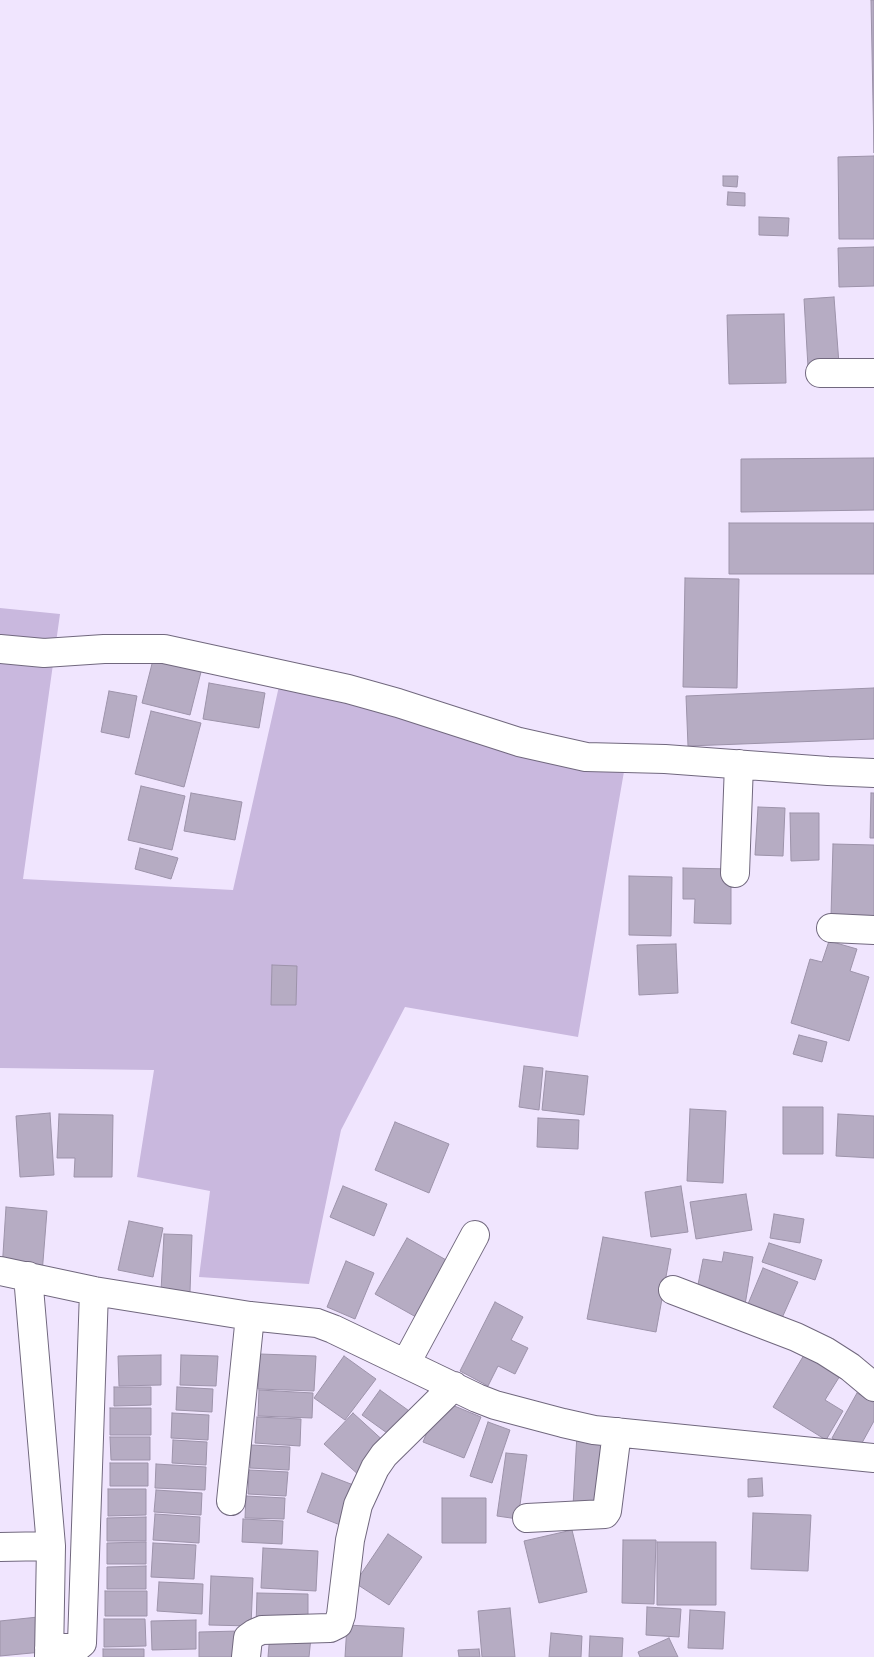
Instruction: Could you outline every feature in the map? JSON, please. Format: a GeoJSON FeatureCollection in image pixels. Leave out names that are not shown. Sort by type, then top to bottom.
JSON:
{"type":"FeatureCollection","features":[{"type":"Feature","properties":{"kind":"street"},"geometry":{"type":"LineString","coordinates":[[820,373],[874,373]]}},
{"type":"Feature","properties":{"kind":"street"},"geometry":{"type":"LineString","coordinates":[[0,649],[44,652],[164,649],[348,689],[520,742],[586,757],[665,759],[874,773]]}},
{"type":"Feature","properties":{"kind":"street"},"geometry":{"type":"LineString","coordinates":[[735,873],[739,764]]}},
{"type":"Feature","properties":{"kind":"street"},"geometry":{"type":"LineString","coordinates":[[831,928],[874,930]]}},
{"type":"Feature","properties":{"kind":"street"},"geometry":{"type":"LineString","coordinates":[[406,1363],[475,1235]]}},
{"type":"Feature","properties":{"kind":"street"},"geometry":{"type":"LineString","coordinates":[[0,1271],[94,1292],[250,1316],[317,1323],[334,1329],[477,1398],[495,1405],[571,1425],[616,1432],[874,1458]]}},
{"type":"Feature","properties":{"kind":"street"},"geometry":{"type":"LineString","coordinates":[[28,1276],[51,1546],[49,1653],[76,1648],[82,1643],[94,1292]]}},
{"type":"Feature","properties":{"kind":"street"},"geometry":{"type":"LineString","coordinates":[[673,1290],[796,1337],[826,1351],[874,1387]]}},
{"type":"Feature","properties":{"kind":"street"},"geometry":{"type":"LineString","coordinates":[[231,1501],[250,1316]]}},
{"type":"Feature","properties":{"kind":"street"},"geometry":{"type":"LineString","coordinates":[[246,1657],[248,1638],[262,1630],[330,1628],[338,1624],[341,1615],[350,1540],[358,1505],[375,1468],[384,1455],[454,1386]]}},
{"type":"Feature","properties":{"kind":"street"},"geometry":{"type":"LineString","coordinates":[[527,1518],[605,1514],[607,1511],[616,1432]]}},
{"type":"Feature","properties":{"kind":"street"},"geometry":{"type":"LineString","coordinates":[[0,1547],[51,1546]]}},
{"type":"Feature","properties":{"kind":"shaded area"},"geometry":{"type":"Polygon","coordinates":[[[0,608],[60,614],[23,879],[233,890],[284,664],[626,760],[578,1037],[405,1007],[341,1130],[309,1284],[199,1277],[210,1191],[137,1177],[154,1070],[0,1068],[0,608]]]}},
{"type":"Feature","properties":{"kind":"building"},"geometry":{"type":"Polygon","coordinates":[[[871,0],[874,0],[874,153],[871,0]]]}},
{"type":"Feature","properties":{"kind":"building"},"geometry":{"type":"Polygon","coordinates":[[[874,156],[874,239],[839,239],[838,157],[874,156]]]}},
{"type":"Feature","properties":{"kind":"building"},"geometry":{"type":"Polygon","coordinates":[[[723,176],[738,176],[737,187],[723,186],[723,176]]]}},
{"type":"Feature","properties":{"kind":"building"},"geometry":{"type":"Polygon","coordinates":[[[728,192],[745,193],[745,206],[727,205],[728,192]]]}},
{"type":"Feature","properties":{"kind":"building"},"geometry":{"type":"Polygon","coordinates":[[[759,217],[789,218],[788,236],[759,235],[759,217]]]}},
{"type":"Feature","properties":{"kind":"building"},"geometry":{"type":"Polygon","coordinates":[[[874,247],[874,286],[839,287],[838,248],[874,247]]]}},
{"type":"Feature","properties":{"kind":"building"},"geometry":{"type":"Polygon","coordinates":[[[834,297],[839,364],[808,367],[804,299],[834,297]]]}},
{"type":"Feature","properties":{"kind":"building"},"geometry":{"type":"Polygon","coordinates":[[[784,314],[786,383],[729,384],[727,315],[784,314]]]}},
{"type":"Feature","properties":{"kind":"building"},"geometry":{"type":"Polygon","coordinates":[[[874,458],[874,510],[741,512],[741,459],[874,458]]]}},
{"type":"Feature","properties":{"kind":"building"},"geometry":{"type":"Polygon","coordinates":[[[729,523],[874,523],[874,574],[729,574],[729,523]]]}},
{"type":"Feature","properties":{"kind":"building"},"geometry":{"type":"Polygon","coordinates":[[[685,578],[739,579],[737,688],[683,687],[685,578]]]}},
{"type":"Feature","properties":{"kind":"building"},"geometry":{"type":"Polygon","coordinates":[[[154,656],[202,668],[190,715],[142,703],[154,656]]]}},
{"type":"Feature","properties":{"kind":"building"},"geometry":{"type":"Polygon","coordinates":[[[209,683],[265,693],[259,728],[203,719],[209,683]]]}},
{"type":"Feature","properties":{"kind":"building"},"geometry":{"type":"Polygon","coordinates":[[[874,688],[874,739],[688,746],[686,696],[874,688]]]}},
{"type":"Feature","properties":{"kind":"building"},"geometry":{"type":"Polygon","coordinates":[[[109,691],[137,696],[129,738],[101,732],[109,691]]]}},
{"type":"Feature","properties":{"kind":"building"},"geometry":{"type":"Polygon","coordinates":[[[151,711],[201,723],[184,787],[135,774],[151,711]]]}},
{"type":"Feature","properties":{"kind":"building"},"geometry":{"type":"Polygon","coordinates":[[[141,786],[185,796],[172,850],[128,840],[141,786]]]}},
{"type":"Feature","properties":{"kind":"building"},"geometry":{"type":"Polygon","coordinates":[[[191,793],[242,802],[235,840],[184,831],[191,793]]]}},
{"type":"Feature","properties":{"kind":"building"},"geometry":{"type":"Polygon","coordinates":[[[871,793],[874,793],[874,838],[870,838],[871,793]]]}},
{"type":"Feature","properties":{"kind":"building"},"geometry":{"type":"Polygon","coordinates":[[[758,807],[785,808],[783,856],[755,855],[758,807]]]}},
{"type":"Feature","properties":{"kind":"building"},"geometry":{"type":"Polygon","coordinates":[[[790,813],[819,813],[819,860],[791,861],[790,813]]]}},
{"type":"Feature","properties":{"kind":"building"},"geometry":{"type":"Polygon","coordinates":[[[833,844],[874,845],[874,918],[831,916],[833,844]]]}},
{"type":"Feature","properties":{"kind":"building"},"geometry":{"type":"Polygon","coordinates":[[[140,848],[178,858],[171,879],[135,869],[140,848]]]}},
{"type":"Feature","properties":{"kind":"building"},"geometry":{"type":"Polygon","coordinates":[[[683,868],[731,869],[731,924],[694,923],[695,899],[683,899],[683,868]]]}},
{"type":"Feature","properties":{"kind":"building"},"geometry":{"type":"Polygon","coordinates":[[[629,876],[672,877],[671,936],[629,935],[629,876]]]}},
{"type":"Feature","properties":{"kind":"building"},"geometry":{"type":"Polygon","coordinates":[[[829,941],[857,949],[850,971],[869,977],[849,1041],[791,1023],[810,959],[822,962],[829,941]]]}},
{"type":"Feature","properties":{"kind":"building"},"geometry":{"type":"Polygon","coordinates":[[[676,944],[678,993],[639,995],[637,945],[676,944]]]}},
{"type":"Feature","properties":{"kind":"building"},"geometry":{"type":"Polygon","coordinates":[[[272,965],[297,966],[296,1005],[271,1005],[272,965]]]}},
{"type":"Feature","properties":{"kind":"building"},"geometry":{"type":"Polygon","coordinates":[[[799,1035],[827,1042],[822,1062],[793,1054],[799,1035]]]}},
{"type":"Feature","properties":{"kind":"building"},"geometry":{"type":"Polygon","coordinates":[[[524,1066],[543,1068],[539,1110],[519,1107],[524,1066]]]}},
{"type":"Feature","properties":{"kind":"building"},"geometry":{"type":"Polygon","coordinates":[[[546,1071],[588,1076],[584,1115],[542,1110],[546,1071]]]}},
{"type":"Feature","properties":{"kind":"building"},"geometry":{"type":"Polygon","coordinates":[[[783,1107],[823,1107],[823,1154],[783,1154],[783,1107]]]}},
{"type":"Feature","properties":{"kind":"building"},"geometry":{"type":"Polygon","coordinates":[[[690,1109],[726,1111],[723,1183],[687,1181],[690,1109]]]}},
{"type":"Feature","properties":{"kind":"building"},"geometry":{"type":"Polygon","coordinates":[[[50,1113],[54,1175],[20,1177],[16,1116],[50,1113]]]}},
{"type":"Feature","properties":{"kind":"building"},"geometry":{"type":"Polygon","coordinates":[[[59,1114],[113,1115],[112,1177],[74,1177],[75,1158],[57,1158],[59,1114]]]}},
{"type":"Feature","properties":{"kind":"building"},"geometry":{"type":"Polygon","coordinates":[[[838,1114],[874,1116],[874,1158],[836,1156],[838,1114]]]}},
{"type":"Feature","properties":{"kind":"building"},"geometry":{"type":"Polygon","coordinates":[[[538,1118],[579,1120],[578,1149],[537,1147],[538,1118]]]}},
{"type":"Feature","properties":{"kind":"building"},"geometry":{"type":"Polygon","coordinates":[[[395,1122],[449,1144],[429,1193],[375,1170],[395,1122]]]}},
{"type":"Feature","properties":{"kind":"building"},"geometry":{"type":"Polygon","coordinates":[[[343,1186],[387,1204],[374,1236],[330,1217],[343,1186]]]}},
{"type":"Feature","properties":{"kind":"building"},"geometry":{"type":"Polygon","coordinates":[[[681,1186],[688,1232],[651,1237],[645,1192],[681,1186]]]}},
{"type":"Feature","properties":{"kind":"building"},"geometry":{"type":"Polygon","coordinates":[[[746,1194],[752,1230],[696,1239],[690,1202],[746,1194]]]}},
{"type":"Feature","properties":{"kind":"building"},"geometry":{"type":"Polygon","coordinates":[[[6,1207],[47,1211],[42,1274],[2,1270],[6,1207]]]}},
{"type":"Feature","properties":{"kind":"building"},"geometry":{"type":"Polygon","coordinates":[[[774,1214],[804,1219],[800,1243],[770,1238],[774,1214]]]}},
{"type":"Feature","properties":{"kind":"building"},"geometry":{"type":"Polygon","coordinates":[[[129,1221],[163,1228],[153,1277],[118,1270],[129,1221]]]}},
{"type":"Feature","properties":{"kind":"building"},"geometry":{"type":"Polygon","coordinates":[[[164,1234],[192,1235],[190,1292],[161,1291],[164,1234]]]}},
{"type":"Feature","properties":{"kind":"building"},"geometry":{"type":"Polygon","coordinates":[[[603,1237],[671,1249],[656,1332],[587,1319],[603,1237]]]}},
{"type":"Feature","properties":{"kind":"building"},"geometry":{"type":"Polygon","coordinates":[[[407,1238],[448,1261],[416,1317],[375,1294],[407,1238]]]}},
{"type":"Feature","properties":{"kind":"building"},"geometry":{"type":"Polygon","coordinates":[[[769,1243],[822,1260],[815,1280],[762,1262],[769,1243]]]}},
{"type":"Feature","properties":{"kind":"building"},"geometry":{"type":"Polygon","coordinates":[[[724,1252],[753,1257],[745,1305],[696,1295],[703,1259],[722,1262],[724,1252]]]}},
{"type":"Feature","properties":{"kind":"building"},"geometry":{"type":"Polygon","coordinates":[[[346,1261],[374,1273],[355,1319],[327,1307],[346,1261]]]}},
{"type":"Feature","properties":{"kind":"building"},"geometry":{"type":"Polygon","coordinates":[[[763,1268],[798,1282],[782,1318],[748,1304],[763,1268]]]}},
{"type":"Feature","properties":{"kind":"building"},"geometry":{"type":"Polygon","coordinates":[[[495,1302],[523,1317],[511,1340],[528,1348],[515,1374],[498,1366],[488,1386],[460,1371],[495,1302]]]}},
{"type":"Feature","properties":{"kind":"building"},"geometry":{"type":"Polygon","coordinates":[[[807,1350],[843,1371],[825,1400],[843,1411],[826,1440],[773,1407],[807,1350]]]}},
{"type":"Feature","properties":{"kind":"building"},"geometry":{"type":"Polygon","coordinates":[[[260,1354],[316,1356],[314,1391],[258,1389],[260,1354]]]}},
{"type":"Feature","properties":{"kind":"building"},"geometry":{"type":"Polygon","coordinates":[[[161,1355],[161,1385],[119,1386],[118,1356],[161,1355]]]}},
{"type":"Feature","properties":{"kind":"building"},"geometry":{"type":"Polygon","coordinates":[[[181,1355],[218,1356],[216,1386],[180,1385],[181,1355]]]}},
{"type":"Feature","properties":{"kind":"building"},"geometry":{"type":"Polygon","coordinates":[[[344,1356],[376,1379],[345,1420],[314,1398],[344,1356]]]}},
{"type":"Feature","properties":{"kind":"building"},"geometry":{"type":"Polygon","coordinates":[[[114,1387],[151,1387],[151,1405],[114,1406],[114,1387]]]}},
{"type":"Feature","properties":{"kind":"building"},"geometry":{"type":"Polygon","coordinates":[[[177,1387],[213,1389],[212,1412],[176,1410],[177,1387]]]}},
{"type":"Feature","properties":{"kind":"building"},"geometry":{"type":"Polygon","coordinates":[[[259,1390],[313,1393],[312,1418],[258,1416],[259,1390]]]}},
{"type":"Feature","properties":{"kind":"building"},"geometry":{"type":"Polygon","coordinates":[[[380,1390],[412,1413],[394,1438],[362,1415],[380,1390]]]}},
{"type":"Feature","properties":{"kind":"building"},"geometry":{"type":"Polygon","coordinates":[[[857,1393],[874,1403],[874,1421],[857,1452],[832,1438],[857,1393]]]}},
{"type":"Feature","properties":{"kind":"building"},"geometry":{"type":"Polygon","coordinates":[[[440,1400],[481,1417],[464,1458],[423,1442],[440,1400]]]}},
{"type":"Feature","properties":{"kind":"building"},"geometry":{"type":"Polygon","coordinates":[[[110,1408],[151,1408],[151,1435],[110,1435],[110,1408]]]}},
{"type":"Feature","properties":{"kind":"building"},"geometry":{"type":"Polygon","coordinates":[[[172,1413],[209,1415],[208,1440],[171,1438],[172,1413]]]}},
{"type":"Feature","properties":{"kind":"building"},"geometry":{"type":"Polygon","coordinates":[[[353,1413],[388,1445],[360,1476],[324,1444],[353,1413]]]}},
{"type":"Feature","properties":{"kind":"building"},"geometry":{"type":"Polygon","coordinates":[[[257,1417],[301,1419],[300,1446],[255,1443],[257,1417]]]}},
{"type":"Feature","properties":{"kind":"building"},"geometry":{"type":"Polygon","coordinates":[[[488,1422],[510,1430],[492,1483],[470,1476],[488,1422]]]}},
{"type":"Feature","properties":{"kind":"building"},"geometry":{"type":"Polygon","coordinates":[[[577,1434],[607,1436],[603,1508],[573,1506],[577,1434]]]}},
{"type":"Feature","properties":{"kind":"building"},"geometry":{"type":"Polygon","coordinates":[[[110,1437],[150,1437],[150,1460],[111,1460],[110,1437]]]}},
{"type":"Feature","properties":{"kind":"building"},"geometry":{"type":"Polygon","coordinates":[[[173,1440],[207,1442],[206,1465],[172,1463],[173,1440]]]}},
{"type":"Feature","properties":{"kind":"building"},"geometry":{"type":"Polygon","coordinates":[[[251,1445],[290,1447],[289,1470],[250,1468],[251,1445]]]}},
{"type":"Feature","properties":{"kind":"building"},"geometry":{"type":"Polygon","coordinates":[[[506,1453],[527,1455],[518,1519],[497,1516],[506,1453]]]}},
{"type":"Feature","properties":{"kind":"building"},"geometry":{"type":"Polygon","coordinates":[[[110,1463],[148,1463],[148,1486],[110,1486],[110,1463]]]}},
{"type":"Feature","properties":{"kind":"building"},"geometry":{"type":"Polygon","coordinates":[[[156,1464],[206,1467],[205,1490],[155,1488],[156,1464]]]}},
{"type":"Feature","properties":{"kind":"building"},"geometry":{"type":"Polygon","coordinates":[[[249,1470],[288,1472],[286,1496],[248,1494],[249,1470]]]}},
{"type":"Feature","properties":{"kind":"building"},"geometry":{"type":"Polygon","coordinates":[[[322,1473],[364,1489],[348,1528],[307,1512],[322,1473]]]}},
{"type":"Feature","properties":{"kind":"building"},"geometry":{"type":"Polygon","coordinates":[[[762,1478],[763,1496],[748,1497],[748,1479],[762,1478]]]}},
{"type":"Feature","properties":{"kind":"building"},"geometry":{"type":"Polygon","coordinates":[[[108,1489],[146,1489],[146,1515],[108,1516],[108,1489]]]}},
{"type":"Feature","properties":{"kind":"building"},"geometry":{"type":"Polygon","coordinates":[[[156,1490],[202,1493],[201,1515],[154,1512],[156,1490]]]}},
{"type":"Feature","properties":{"kind":"building"},"geometry":{"type":"Polygon","coordinates":[[[246,1496],[285,1498],[284,1519],[245,1518],[246,1496]]]}},
{"type":"Feature","properties":{"kind":"building"},"geometry":{"type":"Polygon","coordinates":[[[442,1498],[486,1498],[486,1543],[442,1543],[442,1498]]]}},
{"type":"Feature","properties":{"kind":"building"},"geometry":{"type":"Polygon","coordinates":[[[753,1513],[811,1515],[808,1571],[751,1569],[753,1513]]]}},
{"type":"Feature","properties":{"kind":"building"},"geometry":{"type":"Polygon","coordinates":[[[155,1514],[200,1517],[199,1543],[153,1540],[155,1514]]]}},
{"type":"Feature","properties":{"kind":"building"},"geometry":{"type":"Polygon","coordinates":[[[146,1517],[146,1541],[107,1541],[107,1518],[146,1517]]]}},
{"type":"Feature","properties":{"kind":"building"},"geometry":{"type":"Polygon","coordinates":[[[243,1519],[283,1521],[282,1544],[242,1542],[243,1519]]]}},
{"type":"Feature","properties":{"kind":"building"},"geometry":{"type":"Polygon","coordinates":[[[572,1530],[587,1592],[539,1603],[524,1541],[572,1530]]]}},
{"type":"Feature","properties":{"kind":"building"},"geometry":{"type":"Polygon","coordinates":[[[388,1534],[422,1557],[389,1605],[355,1583],[388,1534]]]}},
{"type":"Feature","properties":{"kind":"building"},"geometry":{"type":"Polygon","coordinates":[[[623,1540],[656,1540],[654,1604],[622,1603],[623,1540]]]}},
{"type":"Feature","properties":{"kind":"building"},"geometry":{"type":"Polygon","coordinates":[[[146,1542],[146,1564],[107,1564],[107,1543],[146,1542]]]}},
{"type":"Feature","properties":{"kind":"building"},"geometry":{"type":"Polygon","coordinates":[[[657,1542],[716,1542],[716,1605],[657,1605],[657,1542]]]}},
{"type":"Feature","properties":{"kind":"building"},"geometry":{"type":"Polygon","coordinates":[[[153,1543],[196,1545],[194,1579],[151,1577],[153,1543]]]}},
{"type":"Feature","properties":{"kind":"building"},"geometry":{"type":"Polygon","coordinates":[[[263,1548],[318,1551],[316,1591],[261,1588],[263,1548]]]}},
{"type":"Feature","properties":{"kind":"building"},"geometry":{"type":"Polygon","coordinates":[[[146,1566],[146,1589],[107,1589],[107,1567],[146,1566]]]}},
{"type":"Feature","properties":{"kind":"building"},"geometry":{"type":"Polygon","coordinates":[[[211,1576],[253,1578],[251,1626],[209,1625],[211,1576]]]}},
{"type":"Feature","properties":{"kind":"building"},"geometry":{"type":"Polygon","coordinates":[[[159,1582],[203,1584],[202,1614],[157,1611],[159,1582]]]}},
{"type":"Feature","properties":{"kind":"building"},"geometry":{"type":"Polygon","coordinates":[[[105,1591],[147,1591],[147,1616],[105,1616],[105,1591]]]}},
{"type":"Feature","properties":{"kind":"building"},"geometry":{"type":"Polygon","coordinates":[[[257,1593],[308,1594],[308,1627],[256,1626],[257,1593]]]}},
{"type":"Feature","properties":{"kind":"building"},"geometry":{"type":"Polygon","coordinates":[[[647,1607],[681,1609],[679,1637],[646,1635],[647,1607]]]}},
{"type":"Feature","properties":{"kind":"building"},"geometry":{"type":"Polygon","coordinates":[[[510,1608],[515,1657],[482,1657],[478,1611],[510,1608]]]}},
{"type":"Feature","properties":{"kind":"building"},"geometry":{"type":"Polygon","coordinates":[[[690,1610],[725,1612],[723,1649],[688,1648],[690,1610]]]}},
{"type":"Feature","properties":{"kind":"building"},"geometry":{"type":"Polygon","coordinates":[[[38,1617],[42,1652],[0,1656],[0,1621],[38,1617]]]}},
{"type":"Feature","properties":{"kind":"building"},"geometry":{"type":"Polygon","coordinates":[[[104,1619],[145,1619],[146,1646],[104,1647],[104,1619]]]}},
{"type":"Feature","properties":{"kind":"building"},"geometry":{"type":"Polygon","coordinates":[[[196,1620],[196,1649],[152,1650],[151,1621],[196,1620]]]}},
{"type":"Feature","properties":{"kind":"building"},"geometry":{"type":"Polygon","coordinates":[[[347,1625],[404,1628],[402,1657],[345,1657],[347,1625]]]}},
{"type":"Feature","properties":{"kind":"building"},"geometry":{"type":"Polygon","coordinates":[[[239,1631],[240,1657],[199,1657],[199,1632],[239,1631]]]}},
{"type":"Feature","properties":{"kind":"building"},"geometry":{"type":"Polygon","coordinates":[[[270,1633],[311,1637],[309,1657],[268,1657],[270,1633]]]}},
{"type":"Feature","properties":{"kind":"building"},"geometry":{"type":"Polygon","coordinates":[[[551,1633],[582,1636],[581,1657],[549,1657],[551,1633]]]}},
{"type":"Feature","properties":{"kind":"building"},"geometry":{"type":"Polygon","coordinates":[[[590,1636],[623,1638],[622,1657],[589,1657],[590,1636]]]}},
{"type":"Feature","properties":{"kind":"building"},"geometry":{"type":"Polygon","coordinates":[[[669,1638],[678,1657],[640,1657],[638,1652],[669,1638]]]}},
{"type":"Feature","properties":{"kind":"building"},"geometry":{"type":"Polygon","coordinates":[[[103,1649],[144,1649],[144,1657],[103,1657],[103,1649]]]}},
{"type":"Feature","properties":{"kind":"building"},"geometry":{"type":"Polygon","coordinates":[[[479,1649],[480,1657],[459,1657],[458,1650],[479,1649]]]}}]}
